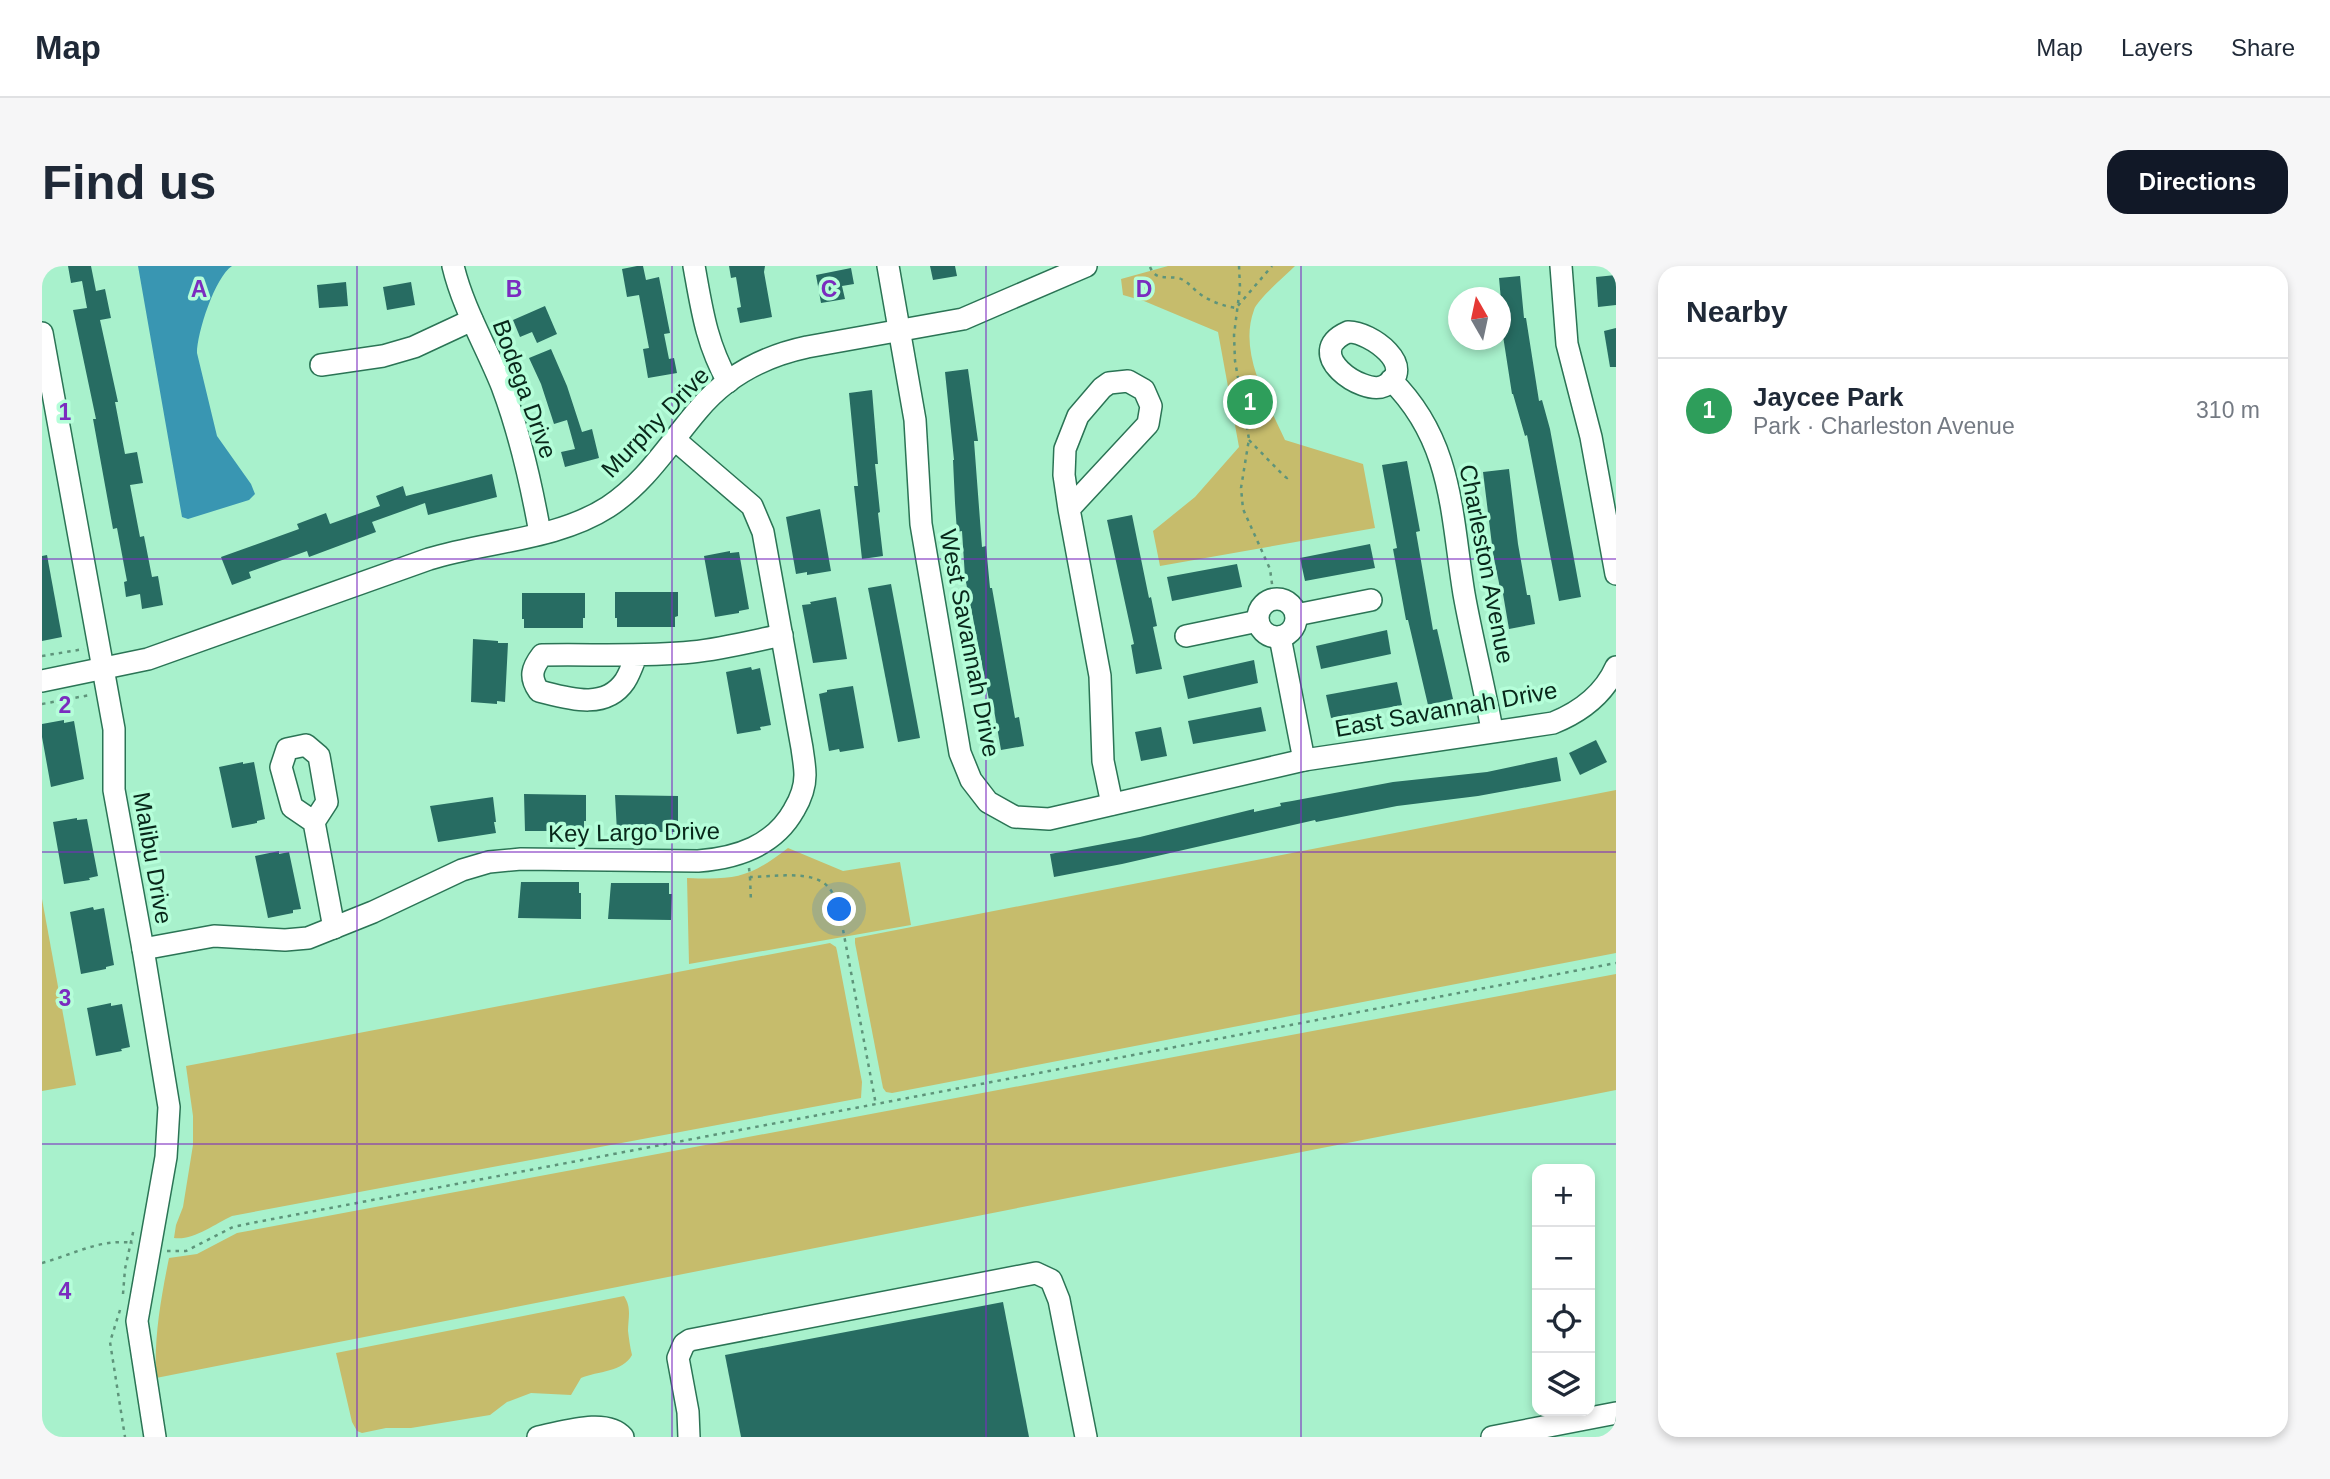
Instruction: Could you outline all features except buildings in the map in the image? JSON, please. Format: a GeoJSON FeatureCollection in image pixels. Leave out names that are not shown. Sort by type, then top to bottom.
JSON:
{"type":"FeatureCollection","features":[{"type":"Feature","properties":{"kind":"street","name":"Bodega Drive"},"geometry":{"type":"LineString","coordinates":[[453,266],[520,437],[541,533]]}},
{"type":"Feature","properties":{"kind":"street"},"geometry":{"type":"LineString","coordinates":[[694,266],[706,334],[715,359],[728,382]]}},
{"type":"Feature","properties":{"kind":"street","name":"West Savannah Drive"},"geometry":{"type":"LineString","coordinates":[[888,266],[915,420],[921,524],[960,753],[971,780],[988,802],[1015,817],[1049,819],[1304,760]]}},
{"type":"Feature","properties":{"kind":"street","name":"Murphy Drive"},"geometry":{"type":"LineString","coordinates":[[42,681],[148,659],[429,559],[573,524],[610,506],[645,476],[699,408],[728,382],[760,362],[788,351],[963,318],[1086,266]]}},
{"type":"Feature","properties":{"kind":"street"},"geometry":{"type":"LineString","coordinates":[[1560,266],[1567,344],[1591,437],[1616,574]]}},
{"type":"Feature","properties":{"kind":"street"},"geometry":{"type":"LineString","coordinates":[[321,365],[383,356],[414,347],[472,320]]}},
{"type":"Feature","properties":{"kind":"street","name":"Malibu Drive"},"geometry":{"type":"LineString","coordinates":[[42,333],[108,692],[116,746],[114,790],[169,1107],[166,1157],[137,1321],[155,1437]]}},
{"type":"Feature","properties":{"kind":"street"},"geometry":{"type":"LineString","coordinates":[[1069,509],[1147,424],[1151,415],[1149,397],[1136,384],[1118,380],[1110,383],[1102,388],[1078,415],[1065,449],[1063,475],[1069,509],[1100,676],[1103,761],[1112,804]]}},
{"type":"Feature","properties":{"kind":"street","name":"Charleston Avenue"},"geometry":{"type":"LineString","coordinates":[[1391,380],[1419,413],[1438,451],[1450,495],[1465,596],[1492,730]]}},
{"type":"Feature","properties":{"kind":"street","name":"Key Largo Drive"},"geometry":{"type":"LineString","coordinates":[[143,949],[214,936],[285,940],[308,938],[373,912],[462,870],[489,863],[521,859],[724,859],[768,841],[787,823],[800,800],[805,776],[763,532],[752,506],[674,439]]}},
{"type":"Feature","properties":{"kind":"street"},"geometry":{"type":"LineString","coordinates":[[1273,599],[1288,602],[1296,615],[1292,629],[1280,637],[1266,634],[1258,621],[1261,607],[1273,599]]}},
{"type":"Feature","properties":{"kind":"street"},"geometry":{"type":"LineString","coordinates":[[1296,615],[1371,600]]}},
{"type":"Feature","properties":{"kind":"street"},"geometry":{"type":"LineString","coordinates":[[1186,636],[1258,621]]}},
{"type":"Feature","properties":{"kind":"street"},"geometry":{"type":"LineString","coordinates":[[636,656],[695,652],[782,635]]}},
{"type":"Feature","properties":{"kind":"street"},"geometry":{"type":"LineString","coordinates":[[1280,637],[1304,760]]}},
{"type":"Feature","properties":{"kind":"street","name":"East Savannah Drive"},"geometry":{"type":"LineString","coordinates":[[1304,760],[1553,723],[1576,713],[1598,695],[1616,667]]}},
{"type":"Feature","properties":{"kind":"street"},"geometry":{"type":"LineString","coordinates":[[314,822],[334,928]]}},
{"type":"Feature","properties":{"kind":"street"},"geometry":{"type":"LineString","coordinates":[[689,1437],[688,1412],[678,1358],[684,1344],[690,1340],[1036,1273],[1051,1280],[1059,1300],[1086,1437]]}},
{"type":"Feature","properties":{"kind":"street"},"geometry":{"type":"LineString","coordinates":[[1492,1437],[1616,1413]]}},
{"type":"Feature","properties":{"kind":"street"},"geometry":{"type":"LineString","coordinates":[[538,1437],[590,1427],[607,1427],[620,1432],[623,1437]]}},
{"type":"Feature","properties":{"kind":"path"},"geometry":{"type":"LineString","coordinates":[[1239,266],[1240,287],[1234,335],[1249,440],[1241,488],[1243,509],[1270,569],[1273,599]]}},
{"type":"Feature","properties":{"kind":"path"},"geometry":{"type":"LineString","coordinates":[[1236,308],[1272,266]]}},
{"type":"Feature","properties":{"kind":"path"},"geometry":{"type":"LineString","coordinates":[[1150,267],[1158,278],[1178,278],[1208,299],[1236,308]]}},
{"type":"Feature","properties":{"kind":"path"},"geometry":{"type":"LineString","coordinates":[[1249,440],[1284,476],[1287,478],[1290,474]]}},
{"type":"Feature","properties":{"kind":"path"},"geometry":{"type":"LineString","coordinates":[[42,656],[99,646]]}},
{"type":"Feature","properties":{"kind":"path"},"geometry":{"type":"LineString","coordinates":[[42,704],[108,692]]}},
{"type":"Feature","properties":{"kind":"path"},"geometry":{"type":"LineString","coordinates":[[747,851],[751,902]]}},
{"type":"Feature","properties":{"kind":"path"},"geometry":{"type":"LineString","coordinates":[[750,877],[808,877],[823,881],[830,888],[841,919],[876,1105]]}},
{"type":"Feature","properties":{"kind":"path"},"geometry":{"type":"LineString","coordinates":[[42,1263],[106,1242],[120,1241],[167,1251],[186,1251],[233,1227],[257,1222],[1616,963]]}},
{"type":"Feature","properties":{"kind":"shaded area"},"geometry":{"type":"Polygon","coordinates":[[[1168,266],[1295,266],[1266,294],[1254,310],[1250,343],[1257,377],[1285,440],[1363,464],[1375,528],[1160,566],[1153,531],[1195,497],[1239,447],[1218,332],[1123,295],[1121,279],[1168,266]]]}},
{"type":"Feature","properties":{"kind":"shaded area"},"geometry":{"type":"Polygon","coordinates":[[[1616,790],[1616,953],[892,1093],[883,1088],[855,938],[1616,790]]]}},
{"type":"Feature","properties":{"kind":"shaded area"},"geometry":{"type":"Polygon","coordinates":[[[788,848],[843,871],[900,862],[911,925],[689,964],[687,878],[741,875],[763,866],[788,848]]]}},
{"type":"Feature","properties":{"kind":"shaded area"},"geometry":{"type":"Polygon","coordinates":[[[42,899],[76,1085],[42,1091],[42,899]]]}},
{"type":"Feature","properties":{"kind":"shaded area"},"geometry":{"type":"Polygon","coordinates":[[[830,943],[837,951],[862,1082],[861,1098],[232,1216],[196,1234],[174,1238],[183,1207],[193,1145],[193,1116],[186,1066],[830,943]]]}},
{"type":"Feature","properties":{"kind":"shaded area"},"geometry":{"type":"Polygon","coordinates":[[[1616,974],[1616,1090],[156,1378],[157,1332],[169,1258],[197,1254],[237,1233],[1616,974]]]}},
{"type":"Feature","properties":{"kind":"shaded area"},"geometry":{"type":"Polygon","coordinates":[[[624,1296],[629,1309],[628,1331],[632,1355],[623,1365],[581,1378],[571,1395],[531,1393],[507,1402],[490,1415],[411,1428],[386,1428],[362,1433],[357,1431],[352,1422],[336,1353],[624,1296]]]}},
{"type":"Feature","properties":{"kind":"water"},"geometry":{"type":"Polygon","coordinates":[[[138,266],[232,266],[213,293],[200,333],[197,353],[217,436],[251,484],[255,494],[249,500],[188,519],[182,517],[138,266]]]}},
{"type":"Feature","properties":{"kind":"place","name":"Jaycee Park"},"geometry":{"type":"Point","coordinates":[1250,402]}}]}
